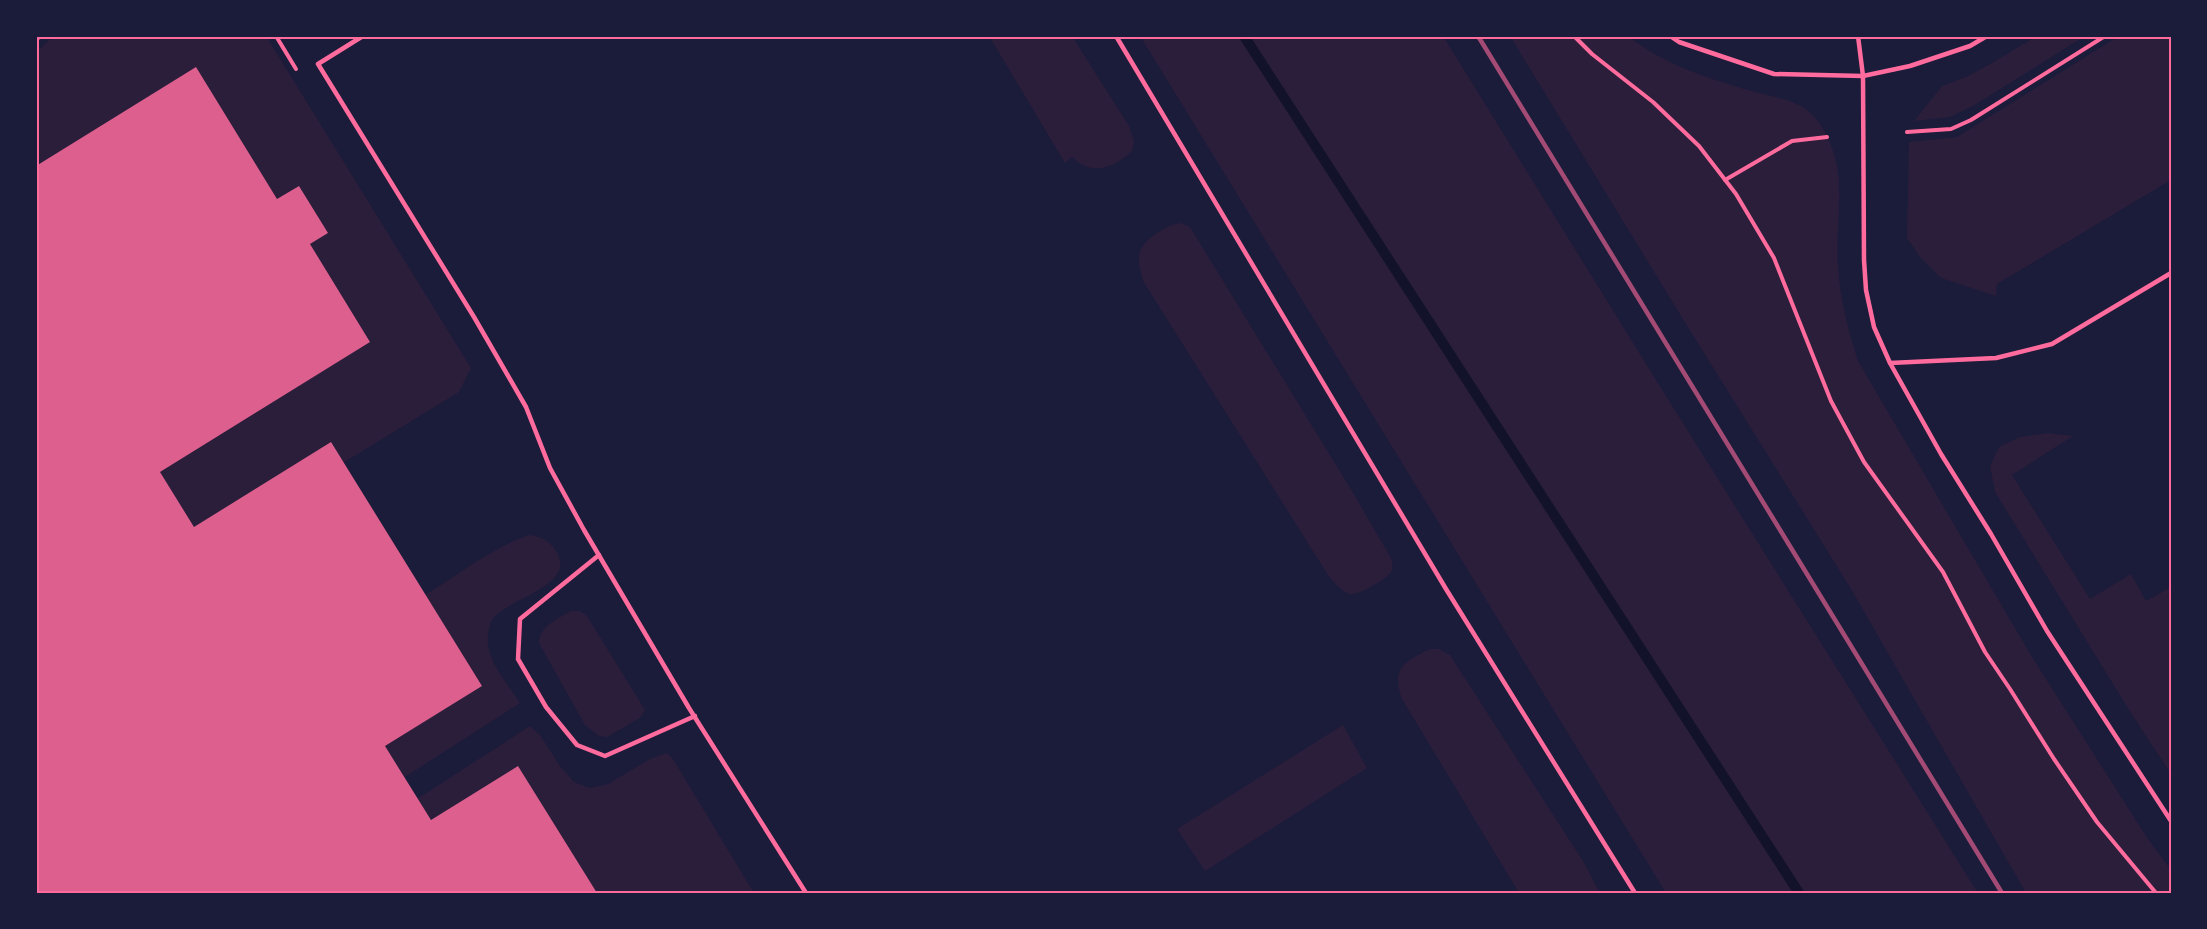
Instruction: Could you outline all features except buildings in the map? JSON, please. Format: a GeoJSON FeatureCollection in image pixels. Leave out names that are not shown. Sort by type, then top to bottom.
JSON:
{"type":"FeatureCollection","features":[{"type":"Feature","properties":{"kind":"lane"},"geometry":{"type":"LineString","coordinates":[[363,36],[318,64],[521,397],[550,468],[689,708],[806,893]]}},
{"type":"Feature","properties":{"kind":"lane"},"geometry":{"type":"LineString","coordinates":[[1116,36],[1446,589],[1635,893]]}},
{"type":"Feature","properties":{"kind":"lane"},"geometry":{"type":"LineString","coordinates":[[1670,36],[1679,42],[1774,74],[1863,76],[1910,66],[1970,46],[1987,36]]}},
{"type":"Feature","properties":{"kind":"lane"},"geometry":{"type":"LineString","coordinates":[[1858,36],[1863,76],[1863,228],[1866,290],[1874,327],[1890,363],[1941,454],[2047,631],[2170,818]]}},
{"type":"Feature","properties":{"kind":"lane"},"geometry":{"type":"LineString","coordinates":[[1890,363],[1996,358],[2052,344],[2171,273]]}},
{"type":"Feature","properties":{"kind":"lane"},"geometry":{"type":"LineString","coordinates":[[599,555],[520,619],[518,659],[546,707],[577,745],[605,756],[695,716]]}},
{"type":"Feature","properties":{"kind":"path"},"geometry":{"type":"LineString","coordinates":[[36,40],[40,36]]}},
{"type":"Feature","properties":{"kind":"path"},"geometry":{"type":"LineString","coordinates":[[1574,36],[1592,54],[1653,102],[1699,146],[1736,194],[1774,258],[1831,402],[1864,462],[1943,572],[1984,652],[2054,759],[2097,822],[2157,893]]}},
{"type":"Feature","properties":{"kind":"path"},"geometry":{"type":"LineString","coordinates":[[1907,132],[1951,129],[1971,120],[2105,36]]}},
{"type":"Feature","properties":{"kind":"path"},"geometry":{"type":"LineString","coordinates":[[1725,180],[1792,141],[1827,136]]}},
{"type":"Feature","properties":{"kind":"shaded area"},"geometry":{"type":"Polygon","coordinates":[[[54,36],[266,36],[471,368],[459,392],[343,463],[194,527],[160,472],[370,342],[310,244],[328,233],[299,186],[277,199],[196,68],[36,166],[36,52],[54,36]]]}},
{"type":"Feature","properties":{"kind":"shaded area"},"geometry":{"type":"Polygon","coordinates":[[[989,36],[1072,36],[1129,126],[1134,141],[1132,151],[1118,162],[1103,168],[1088,167],[1072,157],[1065,163],[989,36]]]}},
{"type":"Feature","properties":{"kind":"shaded area"},"geometry":{"type":"Polygon","coordinates":[[[1140,36],[1443,36],[1978,893],[1666,893],[1140,36]]]}},
{"type":"Feature","properties":{"kind":"shaded area"},"geometry":{"type":"Polygon","coordinates":[[[1510,36],[1628,36],[1641,46],[1685,69],[1795,103],[1809,111],[1818,121],[1833,150],[1837,166],[1839,279],[1845,314],[1858,361],[2032,657],[2146,836],[2171,870],[2171,893],[2026,893],[1851,589],[1510,36]]]}},
{"type":"Feature","properties":{"kind":"shaded area"},"geometry":{"type":"Polygon","coordinates":[[[2037,36],[2085,36],[1973,106],[1950,117],[1914,121],[1942,86],[1968,76],[2037,36]]]}},
{"type":"Feature","properties":{"kind":"shaded area"},"geometry":{"type":"Polygon","coordinates":[[[2119,36],[2171,36],[2171,180],[1997,284],[1996,296],[1941,278],[1920,257],[1907,238],[1909,142],[1957,137],[2119,36]]]}},
{"type":"Feature","properties":{"kind":"shaded area"},"geometry":{"type":"Polygon","coordinates":[[[1180,223],[1190,227],[1391,558],[1393,567],[1391,572],[1372,586],[1354,594],[1346,593],[1328,575],[1143,281],[1139,255],[1143,245],[1160,231],[1180,223]]]}},
{"type":"Feature","properties":{"kind":"shaded area"},"geometry":{"type":"Polygon","coordinates":[[[2048,433],[2073,436],[2012,475],[2090,599],[2131,574],[2146,601],[2171,587],[2171,774],[1995,492],[1990,466],[1999,447],[2020,437],[2048,433]]]}},
{"type":"Feature","properties":{"kind":"shaded area"},"geometry":{"type":"Polygon","coordinates":[[[529,535],[551,544],[560,563],[558,574],[538,591],[499,612],[491,621],[488,634],[493,661],[520,703],[405,777],[385,746],[482,686],[425,595],[489,554],[529,535]]]}},
{"type":"Feature","properties":{"kind":"shaded area"},"geometry":{"type":"Polygon","coordinates":[[[571,611],[580,611],[587,616],[645,710],[640,718],[607,737],[599,736],[585,725],[539,643],[542,632],[546,628],[571,611]]]}},
{"type":"Feature","properties":{"kind":"shaded area"},"geometry":{"type":"Polygon","coordinates":[[[1430,649],[1439,649],[1450,655],[1583,861],[1600,893],[1519,893],[1402,699],[1398,680],[1402,667],[1430,649]]]}},
{"type":"Feature","properties":{"kind":"shaded area"},"geometry":{"type":"Polygon","coordinates":[[[1343,725],[1367,768],[1205,871],[1177,829],[1343,725]]]}},
{"type":"Feature","properties":{"kind":"shaded area"},"geometry":{"type":"Polygon","coordinates":[[[530,726],[540,735],[560,766],[574,782],[590,788],[608,784],[650,759],[667,753],[673,759],[754,893],[597,893],[518,766],[431,820],[417,799],[530,726]]]}},
{"type":"Feature","properties":{"kind":"waterway"},"geometry":{"type":"LineString","coordinates":[[1244,36],[1799,893]]}},
{"type":"Feature","properties":{"kind":"railway"},"geometry":{"type":"LineString","coordinates":[[1478,36],[2002,893]]}}]}
